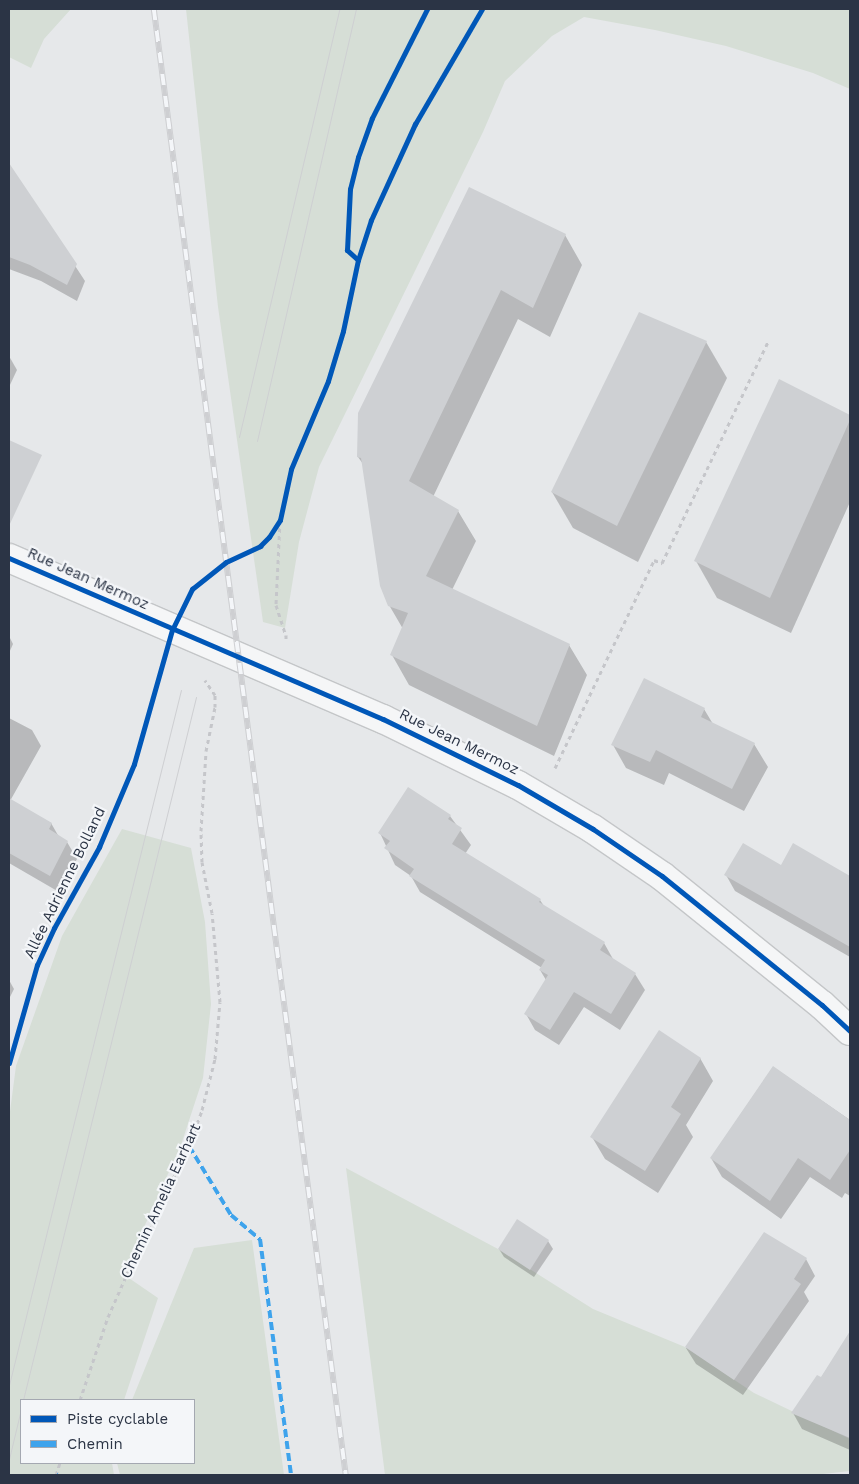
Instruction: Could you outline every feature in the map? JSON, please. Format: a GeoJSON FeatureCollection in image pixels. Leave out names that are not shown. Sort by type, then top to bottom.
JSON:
{"type":"FeatureCollection","features":[{"type":"Feature","properties":{"kind":"street","name":"Rue Jean Mermoz"},"geometry":{"type":"LineString","coordinates":[[9,558],[383,719],[541,798],[593,829],[662,876],[822,1004],[850,1031]]}},
{"type":"Feature","properties":{"kind":"path"},"geometry":{"type":"LineString","coordinates":[[541,798],[654,560],[662,563],[769,340]]}},
{"type":"Feature","properties":{"kind":"path"},"geometry":{"type":"LineString","coordinates":[[280,520],[276,605],[286,635],[284,678]]}},
{"type":"Feature","properties":{"kind":"shaded area"},"geometry":{"type":"Polygon","coordinates":[[[9,9],[71,9],[44,39],[31,68],[9,57],[9,9]]]}},
{"type":"Feature","properties":{"kind":"shaded area"},"geometry":{"type":"Polygon","coordinates":[[[186,9],[850,9],[850,89],[813,73],[726,46],[584,17],[552,36],[505,81],[483,132],[319,467],[299,542],[285,628],[263,622],[218,307],[186,9]]]}},
{"type":"Feature","properties":{"kind":"shaded area"},"geometry":{"type":"Polygon","coordinates":[[[122,829],[191,848],[205,922],[211,1004],[203,1078],[181,1145],[123,1274],[158,1298],[124,1399],[20,1399],[20,1464],[112,1464],[114,1475],[9,1475],[9,1119],[16,1066],[62,936],[122,829]]]}},
{"type":"Feature","properties":{"kind":"shaded area"},"geometry":{"type":"Polygon","coordinates":[[[346,1168],[498,1249],[593,1309],[685,1347],[754,1393],[850,1439],[850,1471],[814,1475],[385,1475],[346,1168]]]}},
{"type":"Feature","properties":{"kind":"shaded area"},"geometry":{"type":"Polygon","coordinates":[[[252,1240],[284,1475],[120,1475],[117,1464],[195,1464],[195,1399],[132,1399],[194,1248],[252,1240]]]}},
{"type":"Feature","properties":{"kind":"building"},"geometry":{"type":"Polygon","coordinates":[[[9,163],[77,264],[67,285],[30,265],[9,257],[9,163]]]}},
{"type":"Feature","properties":{"kind":"building"},"geometry":{"type":"Polygon","coordinates":[[[469,187],[566,234],[533,308],[501,290],[409,481],[459,510],[426,576],[570,644],[537,726],[390,655],[408,613],[388,606],[380,586],[361,458],[357,457],[358,413],[469,187]]]}},
{"type":"Feature","properties":{"kind":"building"},"geometry":{"type":"Polygon","coordinates":[[[639,312],[707,341],[617,526],[551,492],[639,312]]]}},
{"type":"Feature","properties":{"kind":"building"},"geometry":{"type":"Polygon","coordinates":[[[779,379],[850,415],[850,420],[770,598],[694,561],[779,379]]]}},
{"type":"Feature","properties":{"kind":"building"},"geometry":{"type":"Polygon","coordinates":[[[9,440],[42,455],[9,526],[9,440]]]}},
{"type":"Feature","properties":{"kind":"building"},"geometry":{"type":"Polygon","coordinates":[[[644,678],[705,708],[701,717],[755,743],[732,789],[656,750],[650,762],[611,745],[644,678]]]}},
{"type":"Feature","properties":{"kind":"building"},"geometry":{"type":"Polygon","coordinates":[[[408,787],[451,815],[448,819],[462,828],[452,844],[541,899],[539,902],[605,942],[600,950],[636,973],[611,1014],[574,992],[550,1030],[524,1014],[548,975],[539,970],[545,960],[409,876],[414,869],[384,848],[390,841],[378,833],[408,787]]]}},
{"type":"Feature","properties":{"kind":"building"},"geometry":{"type":"Polygon","coordinates":[[[9,798],[52,823],[49,829],[68,841],[50,876],[9,853],[9,798]]]}},
{"type":"Feature","properties":{"kind":"building"},"geometry":{"type":"Polygon","coordinates":[[[743,843],[781,865],[793,843],[850,876],[850,947],[724,875],[743,843]]]}},
{"type":"Feature","properties":{"kind":"building"},"geometry":{"type":"Polygon","coordinates":[[[659,1030],[701,1058],[671,1107],[681,1114],[645,1171],[590,1137],[659,1030]]]}},
{"type":"Feature","properties":{"kind":"building"},"geometry":{"type":"Polygon","coordinates":[[[773,1066],[850,1120],[850,1150],[830,1180],[798,1158],[770,1201],[710,1158],[773,1066]]]}},
{"type":"Feature","properties":{"kind":"building"},"geometry":{"type":"Polygon","coordinates":[[[517,1219],[549,1240],[530,1270],[498,1249],[517,1219]]]}},
{"type":"Feature","properties":{"kind":"building"},"geometry":{"type":"Polygon","coordinates":[[[764,1232],[807,1258],[794,1279],[801,1284],[734,1380],[685,1347],[764,1232]]]}},
{"type":"Feature","properties":{"kind":"building"},"geometry":{"type":"Polygon","coordinates":[[[850,1331],[850,1438],[791,1413],[817,1375],[821,1377],[850,1331]]]}},
{"type":"Feature","properties":{"kind":"tram line"},"geometry":{"type":"LineString","coordinates":[[239,437],[339,9]]}},
{"type":"Feature","properties":{"kind":"tram line"},"geometry":{"type":"LineString","coordinates":[[257,441],[356,9]]}},
{"type":"Feature","properties":{"kind":"tram line"},"geometry":{"type":"LineString","coordinates":[[9,1385],[181,690]]}},
{"type":"Feature","properties":{"kind":"tram line"},"geometry":{"type":"LineString","coordinates":[[23,1399],[196,697]]}},
{"type":"Feature","properties":{"kind":"tram line"},"geometry":{"type":"LineString","coordinates":[[9,1459],[20,1413]]}},
{"type":"Feature","properties":{"kind":"railway"},"geometry":{"type":"LineString","coordinates":[[154,9],[346,1475]]}},
{"type":"Feature","properties":{"kind":"marked path"},"geometry":{"type":"LineString","coordinates":[[189,1146],[231,1215],[260,1239],[291,1475]]}},
{"type":"Feature","properties":{"kind":"cycle path"},"geometry":{"type":"LineString","coordinates":[[358,260],[347,250],[350,189],[358,157],[372,118],[427,9]]}},
{"type":"Feature","properties":{"kind":"cycle path","name":"Allée Adrienne Bolland"},"geometry":{"type":"LineString","coordinates":[[9,1063],[37,965],[54,928],[99,847],[134,764],[172,630],[192,589],[226,562],[260,546],[269,537],[280,520],[291,469],[328,381],[343,331],[358,260],[371,220],[415,124],[482,9]]}},
{"type":"Feature","properties":{"kind":"cycle path"},"geometry":{"type":"LineString","coordinates":[[9,558],[383,719],[518,785],[593,829],[662,876],[822,1005],[850,1031]]}}]}
